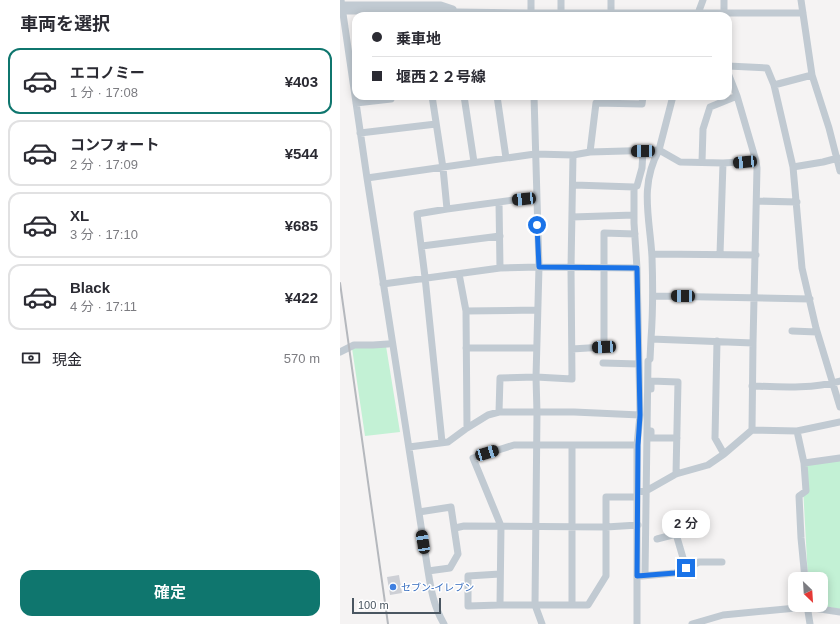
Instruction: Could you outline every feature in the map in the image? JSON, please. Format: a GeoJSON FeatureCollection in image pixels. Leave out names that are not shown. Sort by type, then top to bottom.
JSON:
{"type":"FeatureCollection","features":[{"type":"Feature","properties":{"kind":"street"},"geometry":{"type":"LineString","coordinates":[[531,0],[531,12]]}},
{"type":"Feature","properties":{"kind":"street"},"geometry":{"type":"LineString","coordinates":[[561,0],[561,12]]}},
{"type":"Feature","properties":{"kind":"street"},"geometry":{"type":"LineString","coordinates":[[611,0],[611,12]]}},
{"type":"Feature","properties":{"kind":"street"},"geometry":{"type":"LineString","coordinates":[[699,12],[703,0]]}},
{"type":"Feature","properties":{"kind":"street"},"geometry":{"type":"LineString","coordinates":[[724,0],[724,12]]}},
{"type":"Feature","properties":{"kind":"street"},"geometry":{"type":"LineString","coordinates":[[801,0],[812,75],[838,158],[840,171]]}},
{"type":"Feature","properties":{"kind":"street"},"geometry":{"type":"LineString","coordinates":[[341,5],[369,5],[392,2],[440,5],[462,12]]}},
{"type":"Feature","properties":{"kind":"street"},"geometry":{"type":"LineString","coordinates":[[341,5],[386,11],[462,12]]}},
{"type":"Feature","properties":{"kind":"street"},"geometry":{"type":"LineString","coordinates":[[341,5],[352,77]]}},
{"type":"Feature","properties":{"kind":"street"},"geometry":{"type":"LineString","coordinates":[[369,5],[370,12]]}},
{"type":"Feature","properties":{"kind":"street"},"geometry":{"type":"LineString","coordinates":[[732,14],[803,13]]}},
{"type":"Feature","properties":{"kind":"street"},"geometry":{"type":"LineString","coordinates":[[732,66],[767,68],[774,85],[793,168],[802,268],[817,332],[836,382],[840,407]]}},
{"type":"Feature","properties":{"kind":"street"},"geometry":{"type":"LineString","coordinates":[[774,85],[812,75]]}},
{"type":"Feature","properties":{"kind":"street"},"geometry":{"type":"LineString","coordinates":[[732,83],[756,161],[757,201],[752,430]]}},
{"type":"Feature","properties":{"kind":"street"},"geometry":{"type":"LineString","coordinates":[[732,98],[737,96]]}},
{"type":"Feature","properties":{"kind":"street"},"geometry":{"type":"LineString","coordinates":[[356,100],[428,571],[433,600],[438,615],[444,624]]}},
{"type":"Feature","properties":{"kind":"street"},"geometry":{"type":"LineString","coordinates":[[356,103],[382,100]]}},
{"type":"Feature","properties":{"kind":"street"},"geometry":{"type":"LineString","coordinates":[[433,100],[443,168],[447,208]]}},
{"type":"Feature","properties":{"kind":"street"},"geometry":{"type":"LineString","coordinates":[[465,100],[474,162]]}},
{"type":"Feature","properties":{"kind":"street"},"geometry":{"type":"LineString","coordinates":[[498,100],[506,158]]}},
{"type":"Feature","properties":{"kind":"street"},"geometry":{"type":"LineString","coordinates":[[534,100],[539,267],[536,348],[537,413],[534,606],[542,624]]}},
{"type":"Feature","properties":{"kind":"street"},"geometry":{"type":"LineString","coordinates":[[590,152],[596,103],[642,104],[642,100]]}},
{"type":"Feature","properties":{"kind":"street"},"geometry":{"type":"LineString","coordinates":[[637,624],[646,491],[648,361],[650,359],[654,296],[647,188],[672,100]]}},
{"type":"Feature","properties":{"kind":"street"},"geometry":{"type":"LineString","coordinates":[[702,162],[703,129],[710,107],[727,100]]}},
{"type":"Feature","properties":{"kind":"street"},"geometry":{"type":"LineString","coordinates":[[360,133],[436,124]]}},
{"type":"Feature","properties":{"kind":"street"},"geometry":{"type":"LineString","coordinates":[[367,178],[535,154],[573,155],[590,152],[659,150],[680,162],[723,163],[756,161]]}},
{"type":"Feature","properties":{"kind":"street"},"geometry":{"type":"LineString","coordinates":[[641,576],[637,494],[640,415],[634,187],[636,186],[642,168],[643,151]]}},
{"type":"Feature","properties":{"kind":"street"},"geometry":{"type":"LineString","coordinates":[[499,412],[500,378],[572,378],[571,268],[574,185],[573,155]]}},
{"type":"Feature","properties":{"kind":"street"},"geometry":{"type":"LineString","coordinates":[[793,168],[838,158]]}},
{"type":"Feature","properties":{"kind":"street"},"geometry":{"type":"LineString","coordinates":[[720,254],[723,163]]}},
{"type":"Feature","properties":{"kind":"street"},"geometry":{"type":"LineString","coordinates":[[574,185],[634,187]]}},
{"type":"Feature","properties":{"kind":"street"},"geometry":{"type":"LineString","coordinates":[[442,442],[426,277],[417,214],[447,208],[536,198]]}},
{"type":"Feature","properties":{"kind":"street"},"geometry":{"type":"LineString","coordinates":[[757,201],[796,202]]}},
{"type":"Feature","properties":{"kind":"street"},"geometry":{"type":"LineString","coordinates":[[499,202],[500,268]]}},
{"type":"Feature","properties":{"kind":"street"},"geometry":{"type":"LineString","coordinates":[[572,217],[634,215]]}},
{"type":"Feature","properties":{"kind":"street"},"geometry":{"type":"LineString","coordinates":[[572,349],[604,347],[604,233],[635,234]]}},
{"type":"Feature","properties":{"kind":"street"},"geometry":{"type":"LineString","coordinates":[[422,246],[500,236]]}},
{"type":"Feature","properties":{"kind":"street"},"geometry":{"type":"LineString","coordinates":[[652,254],[756,255]]}},
{"type":"Feature","properties":{"kind":"street"},"geometry":{"type":"LineString","coordinates":[[383,284],[500,268],[637,268]]}},
{"type":"Feature","properties":{"kind":"street"},"geometry":{"type":"LineString","coordinates":[[459,274],[466,311],[467,428]]}},
{"type":"Feature","properties":{"kind":"street"},"geometry":{"type":"LineString","coordinates":[[654,296],[810,299]]}},
{"type":"Feature","properties":{"kind":"street"},"geometry":{"type":"LineString","coordinates":[[466,311],[537,310]]}},
{"type":"Feature","properties":{"kind":"street"},"geometry":{"type":"LineString","coordinates":[[792,331],[817,332]]}},
{"type":"Feature","properties":{"kind":"street"},"geometry":{"type":"LineString","coordinates":[[651,339],[753,343]]}},
{"type":"Feature","properties":{"kind":"street"},"geometry":{"type":"LineString","coordinates":[[718,341],[715,438],[724,454]]}},
{"type":"Feature","properties":{"kind":"street"},"geometry":{"type":"LineString","coordinates":[[340,352],[354,345],[388,344]]}},
{"type":"Feature","properties":{"kind":"street"},"geometry":{"type":"LineString","coordinates":[[466,348],[536,348]]}},
{"type":"Feature","properties":{"kind":"street"},"geometry":{"type":"LineString","coordinates":[[603,363],[639,364]]}},
{"type":"Feature","properties":{"kind":"street"},"geometry":{"type":"LineString","coordinates":[[676,474],[677,438],[678,382],[651,381],[650,438],[677,438]]}},
{"type":"Feature","properties":{"kind":"street"},"geometry":{"type":"LineString","coordinates":[[752,386],[794,387],[836,382]]}},
{"type":"Feature","properties":{"kind":"street"},"geometry":{"type":"LineString","coordinates":[[409,447],[448,442],[488,415],[499,412],[574,412],[640,415]]}},
{"type":"Feature","properties":{"kind":"street"},"geometry":{"type":"LineString","coordinates":[[500,574],[468,576],[468,606],[588,605],[606,576],[606,497],[637,494],[646,491],[676,474],[708,465],[724,454],[752,430],[797,431],[840,422]]}},
{"type":"Feature","properties":{"kind":"street"},"geometry":{"type":"LineString","coordinates":[[797,431],[804,463],[806,491],[799,496],[803,572]]}},
{"type":"Feature","properties":{"kind":"street"},"geometry":{"type":"LineString","coordinates":[[500,605],[501,526],[473,458],[514,445],[638,445]]}},
{"type":"Feature","properties":{"kind":"street"},"geometry":{"type":"LineString","coordinates":[[572,445],[572,604]]}},
{"type":"Feature","properties":{"kind":"street"},"geometry":{"type":"LineString","coordinates":[[804,463],[840,458]]}},
{"type":"Feature","properties":{"kind":"street"},"geometry":{"type":"LineString","coordinates":[[419,512],[451,507],[455,528],[458,554],[450,568],[428,571]]}},
{"type":"Feature","properties":{"kind":"street"},"geometry":{"type":"LineString","coordinates":[[455,528],[464,526],[606,527],[638,525]]}},
{"type":"Feature","properties":{"kind":"street"},"geometry":{"type":"LineString","coordinates":[[657,539],[676,534],[686,568]]}},
{"type":"Feature","properties":{"kind":"street"},"geometry":{"type":"LineString","coordinates":[[641,576],[675,573],[698,562],[722,562]]}},
{"type":"Feature","properties":{"kind":"street"},"geometry":{"type":"LineString","coordinates":[[692,624],[723,615],[788,608]]}},
{"type":"Feature","properties":{"kind":"street"},"geometry":{"type":"LineString","coordinates":[[828,610],[840,612]]}},
{"type":"Feature","properties":{"kind":"street"},"geometry":{"type":"LineString","coordinates":[[808,612],[810,624]]}},
{"type":"Feature","properties":{"kind":"green space"},"geometry":{"type":"Polygon","coordinates":[[[386,346],[400,432],[365,436],[352,348],[386,346]]]}},
{"type":"Feature","properties":{"kind":"green space"},"geometry":{"type":"Polygon","coordinates":[[[840,460],[840,609],[828,607],[828,572],[808,572],[802,468],[805,465],[840,460]]]}},
{"type":"Feature","properties":{"kind":"building"},"geometry":{"type":"Polygon","coordinates":[[[399,575],[402,593],[390,595],[387,577],[399,575]]]}},
{"type":"Feature","properties":{"kind":"railway"},"geometry":{"type":"LineString","coordinates":[[340,283],[388,624]]}},
{"type":"Feature","properties":{"kind":"place","name":"セブン-イレブン"},"geometry":{"type":"Point","coordinates":[393,587]}},
{"type":"Feature","properties":{"kind":"route"},"geometry":{"type":"LineString","coordinates":[[537,225],[539,267],[637,268],[640,415],[637,492],[637,576],[675,573],[686,568]]}}]}
